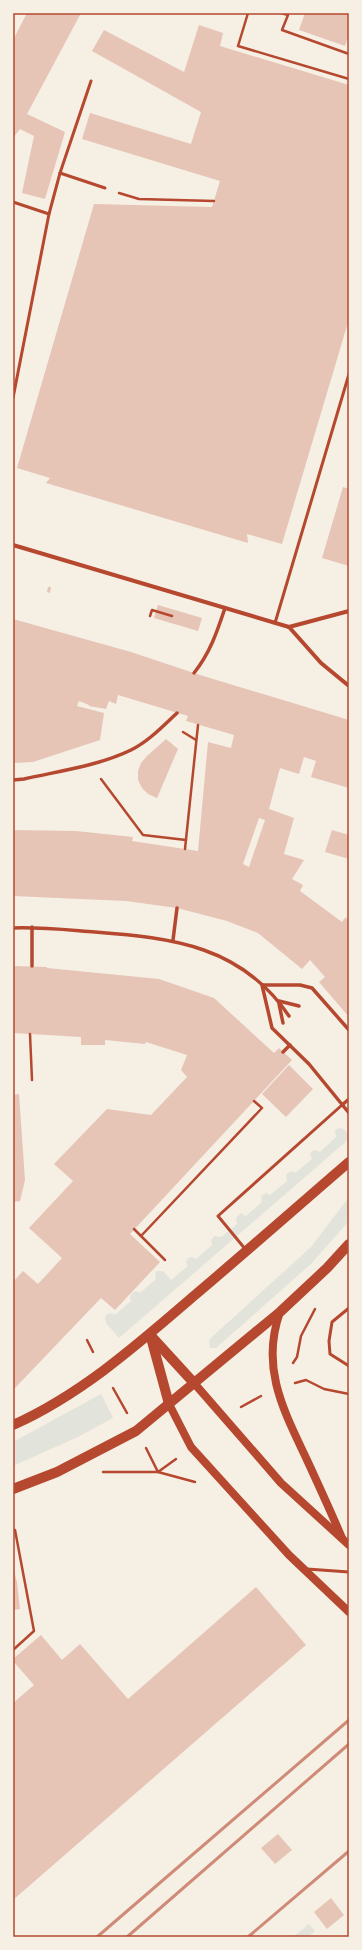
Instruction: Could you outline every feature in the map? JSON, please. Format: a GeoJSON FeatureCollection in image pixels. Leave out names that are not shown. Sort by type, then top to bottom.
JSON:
{"type":"FeatureCollection","features":[{"type":"Feature","properties":{"kind":"main road"},"geometry":{"type":"LineString","coordinates":[[13,1425],[54,1404],[83,1386],[150,1334],[348,1163]]}},
{"type":"Feature","properties":{"kind":"main road"},"geometry":{"type":"LineString","coordinates":[[13,1489],[57,1472],[136,1431],[280,1312],[328,1268],[349,1244]]}},
{"type":"Feature","properties":{"kind":"main road"},"geometry":{"type":"LineString","coordinates":[[280,1312],[272,1343],[272,1366],[277,1389],[285,1413],[342,1538]]}},
{"type":"Feature","properties":{"kind":"main road"},"geometry":{"type":"LineString","coordinates":[[150,1334],[281,1483],[349,1545]]}},
{"type":"Feature","properties":{"kind":"main road"},"geometry":{"type":"LineString","coordinates":[[150,1334],[169,1404],[191,1447],[230,1492],[303,1568],[349,1612]]}},
{"type":"Feature","properties":{"kind":"street"},"geometry":{"type":"LineString","coordinates":[[13,545],[289,627],[349,611]]}},
{"type":"Feature","properties":{"kind":"street"},"geometry":{"type":"LineString","coordinates":[[194,673],[208,654],[216,636],[224,608]]}},
{"type":"Feature","properties":{"kind":"street"},"geometry":{"type":"LineString","coordinates":[[289,627],[326,668],[349,686]]}},
{"type":"Feature","properties":{"kind":"street"},"geometry":{"type":"LineString","coordinates":[[13,780],[24,779],[91,764],[132,750],[156,733],[177,713]]}},
{"type":"Feature","properties":{"kind":"street"},"geometry":{"type":"LineString","coordinates":[[173,940],[177,908]]}},
{"type":"Feature","properties":{"kind":"street"},"geometry":{"type":"LineString","coordinates":[[32,927],[32,966]]}},
{"type":"Feature","properties":{"kind":"street"},"geometry":{"type":"LineString","coordinates":[[13,928],[32,927],[173,940],[205,949],[238,966],[279,1001],[288,1016]]}},
{"type":"Feature","properties":{"kind":"street"},"geometry":{"type":"LineString","coordinates":[[262,986],[300,985],[312,988],[349,1030]]}},
{"type":"Feature","properties":{"kind":"street"},"geometry":{"type":"LineString","coordinates":[[262,986],[272,1028],[309,1064],[349,1113]]}},
{"type":"Feature","properties":{"kind":"street"},"geometry":{"type":"LineString","coordinates":[[279,1001],[299,1006]]}},
{"type":"Feature","properties":{"kind":"street"},"geometry":{"type":"LineString","coordinates":[[279,1001],[282,1023]]}},
{"type":"Feature","properties":{"kind":"street"},"geometry":{"type":"LineString","coordinates":[[283,1052],[290,1045]]}},
{"type":"Feature","properties":{"kind":"street"},"geometry":{"type":"LineString","coordinates":[[342,1105],[349,1099]]}},
{"type":"Feature","properties":{"kind":"lane"},"geometry":{"type":"LineString","coordinates":[[13,398],[49,214],[60,173],[91,81]]}},
{"type":"Feature","properties":{"kind":"lane"},"geometry":{"type":"LineString","coordinates":[[60,173],[105,188]]}},
{"type":"Feature","properties":{"kind":"lane"},"geometry":{"type":"LineString","coordinates":[[13,202],[49,214]]}},
{"type":"Feature","properties":{"kind":"lane"},"geometry":{"type":"LineString","coordinates":[[275,623],[349,374]]}},
{"type":"Feature","properties":{"kind":"lane"},"geometry":{"type":"LineString","coordinates":[[247,1251],[218,1216],[342,1105]]}},
{"type":"Feature","properties":{"kind":"lane"},"geometry":{"type":"LineString","coordinates":[[349,1308],[332,1322],[329,1341],[330,1354],[349,1366]]}},
{"type":"Feature","properties":{"kind":"lane"},"geometry":{"type":"LineString","coordinates":[[303,1568],[349,1572]]}},
{"type":"Feature","properties":{"kind":"path"},"geometry":{"type":"LineString","coordinates":[[248,13],[238,46],[349,79]]}},
{"type":"Feature","properties":{"kind":"path"},"geometry":{"type":"LineString","coordinates":[[281,13],[288,15],[282,30],[349,54]]}},
{"type":"Feature","properties":{"kind":"path"},"geometry":{"type":"LineString","coordinates":[[105,188],[139,199],[214,201]]}},
{"type":"Feature","properties":{"kind":"path"},"geometry":{"type":"LineString","coordinates":[[150,616],[152,610],[172,616]]}},
{"type":"Feature","properties":{"kind":"path"},"geometry":{"type":"LineString","coordinates":[[185,850],[198,725]]}},
{"type":"Feature","properties":{"kind":"path"},"geometry":{"type":"LineString","coordinates":[[91,764],[143,835],[186,840]]}},
{"type":"Feature","properties":{"kind":"path"},"geometry":{"type":"LineString","coordinates":[[30,1034],[32,1080]]}},
{"type":"Feature","properties":{"kind":"path"},"geometry":{"type":"LineString","coordinates":[[141,1236],[262,1108],[254,1101]]}},
{"type":"Feature","properties":{"kind":"path"},"geometry":{"type":"LineString","coordinates":[[134,1229],[165,1260]]}},
{"type":"Feature","properties":{"kind":"path"},"geometry":{"type":"LineString","coordinates":[[87,1340],[96,1358]]}},
{"type":"Feature","properties":{"kind":"path"},"geometry":{"type":"LineString","coordinates":[[301,1381],[306,1380],[324,1389],[349,1394]]}},
{"type":"Feature","properties":{"kind":"path"},"geometry":{"type":"LineString","coordinates":[[114,1388],[126,1411]]}},
{"type":"Feature","properties":{"kind":"path"},"geometry":{"type":"LineString","coordinates":[[240,1408],[262,1395]]}},
{"type":"Feature","properties":{"kind":"path"},"geometry":{"type":"LineString","coordinates":[[150,1455],[158,1472]]}},
{"type":"Feature","properties":{"kind":"path"},"geometry":{"type":"LineString","coordinates":[[158,1472],[175,1460]]}},
{"type":"Feature","properties":{"kind":"path"},"geometry":{"type":"LineString","coordinates":[[96,1472],[158,1472],[230,1492]]}},
{"type":"Feature","properties":{"kind":"path"},"geometry":{"type":"LineString","coordinates":[[13,1650],[34,1632],[15,1530]]}},
{"type":"Feature","properties":{"kind":"shaded area"},"geometry":{"type":"Polygon","coordinates":[[[338,1128],[344,1129],[349,1135],[349,1139],[119,1338],[106,1323],[105,1317],[107,1314],[111,1313],[115,1315],[131,1301],[130,1297],[132,1293],[136,1291],[140,1293],[156,1279],[155,1274],[157,1271],[163,1271],[171,1280],[188,1266],[186,1262],[188,1258],[191,1257],[196,1259],[212,1245],[211,1241],[214,1236],[221,1237],[237,1224],[236,1218],[241,1213],[246,1216],[262,1202],[261,1196],[266,1193],[270,1195],[287,1181],[286,1175],[291,1171],[295,1173],[312,1159],[310,1154],[312,1151],[315,1150],[320,1152],[336,1137],[335,1131],[338,1128]]]}},
{"type":"Feature","properties":{"kind":"shaded area"},"geometry":{"type":"Polygon","coordinates":[[[349,1197],[349,1221],[311,1264],[216,1348],[210,1348],[209,1340],[311,1247],[349,1197]]]}},
{"type":"Feature","properties":{"kind":"shaded area"},"geometry":{"type":"Polygon","coordinates":[[[101,1394],[113,1418],[78,1437],[13,1466],[13,1442],[101,1394]]]}},
{"type":"Feature","properties":{"kind":"shaded area"},"geometry":{"type":"Polygon","coordinates":[[[309,1924],[315,1931],[308,1937],[293,1937],[309,1924]]]}},
{"type":"Feature","properties":{"kind":"building"},"geometry":{"type":"Polygon","coordinates":[[[27,13],[81,13],[27,114],[65,132],[45,199],[22,193],[34,136],[20,129],[13,138],[13,40],[27,13]]]}},
{"type":"Feature","properties":{"kind":"building"},"geometry":{"type":"Polygon","coordinates":[[[305,13],[349,13],[349,34],[345,46],[299,30],[305,13]]]}},
{"type":"Feature","properties":{"kind":"building"},"geometry":{"type":"Polygon","coordinates":[[[199,25],[223,33],[220,46],[349,85],[349,319],[282,544],[247,534],[248,543],[46,483],[50,478],[17,468],[94,204],[212,207],[220,181],[82,139],[90,113],[191,144],[201,112],[92,51],[104,30],[184,72],[199,25]]]}},
{"type":"Feature","properties":{"kind":"building"},"geometry":{"type":"Polygon","coordinates":[[[343,487],[349,489],[349,566],[322,558],[343,487]]]}},
{"type":"Feature","properties":{"kind":"building"},"geometry":{"type":"Polygon","coordinates":[[[48,587],[51,587],[50,593],[47,592],[48,587]]]}},
{"type":"Feature","properties":{"kind":"building"},"geometry":{"type":"Polygon","coordinates":[[[158,605],[202,618],[198,631],[154,618],[158,605]]]}},
{"type":"Feature","properties":{"kind":"building"},"geometry":{"type":"Polygon","coordinates":[[[13,619],[131,652],[200,675],[349,720],[349,788],[311,777],[316,761],[304,757],[299,774],[280,768],[269,809],[294,818],[284,854],[304,860],[292,879],[303,885],[300,891],[342,922],[346,917],[349,922],[349,1017],[319,982],[325,977],[310,960],[302,969],[258,933],[227,921],[177,908],[126,901],[13,896],[13,830],[76,831],[133,837],[132,841],[198,851],[208,742],[231,748],[234,735],[186,721],[188,716],[118,695],[116,704],[109,701],[106,709],[89,706],[79,701],[77,706],[104,713],[100,740],[33,762],[13,763],[13,619]],[[259,818],[243,864],[249,867],[265,820],[259,818]]]}},
{"type":"Feature","properties":{"kind":"building"},"geometry":{"type":"Polygon","coordinates":[[[166,739],[178,749],[157,798],[148,794],[142,788],[138,780],[138,771],[141,763],[147,756],[166,739]]]}},
{"type":"Feature","properties":{"kind":"building"},"geometry":{"type":"Polygon","coordinates":[[[332,830],[349,835],[349,859],[325,852],[332,830]]]}},
{"type":"Feature","properties":{"kind":"building"},"geometry":{"type":"Polygon","coordinates":[[[13,966],[47,967],[159,979],[214,998],[274,1053],[279,1048],[292,1060],[130,1234],[160,1262],[115,1310],[101,1298],[15,1388],[13,1387],[13,1282],[23,1271],[38,1284],[62,1258],[29,1228],[73,1181],[54,1164],[107,1109],[151,1115],[187,1077],[181,1070],[187,1055],[146,1042],[145,1044],[105,1040],[105,1045],[81,1045],[81,1037],[13,1033],[13,966]]]}},
{"type":"Feature","properties":{"kind":"building"},"geometry":{"type":"Polygon","coordinates":[[[289,1065],[313,1089],[286,1117],[262,1094],[289,1065]]]}},
{"type":"Feature","properties":{"kind":"building"},"geometry":{"type":"Polygon","coordinates":[[[19,1094],[25,1180],[20,1201],[13,1202],[13,1095],[19,1094]]]}},
{"type":"Feature","properties":{"kind":"building"},"geometry":{"type":"Polygon","coordinates":[[[13,1567],[17,1582],[20,1609],[13,1610],[13,1567]]]}},
{"type":"Feature","properties":{"kind":"building"},"geometry":{"type":"Polygon","coordinates":[[[256,1587],[306,1645],[13,1900],[13,1703],[34,1685],[13,1661],[13,1659],[41,1635],[62,1660],[80,1644],[128,1699],[256,1587]]]}},
{"type":"Feature","properties":{"kind":"building"},"geometry":{"type":"Polygon","coordinates":[[[278,1834],[292,1850],[275,1864],[261,1848],[278,1834]]]}},
{"type":"Feature","properties":{"kind":"building"},"geometry":{"type":"Polygon","coordinates":[[[331,1898],[344,1915],[327,1929],[314,1912],[331,1898]]]}},
{"type":"Feature","properties":{"kind":"railway"},"geometry":{"type":"LineString","coordinates":[[97,1937],[349,1720]]}},
{"type":"Feature","properties":{"kind":"railway"},"geometry":{"type":"LineString","coordinates":[[127,1937],[349,1744]]}},
{"type":"Feature","properties":{"kind":"railway"},"geometry":{"type":"LineString","coordinates":[[248,1937],[349,1851]]}}]}
